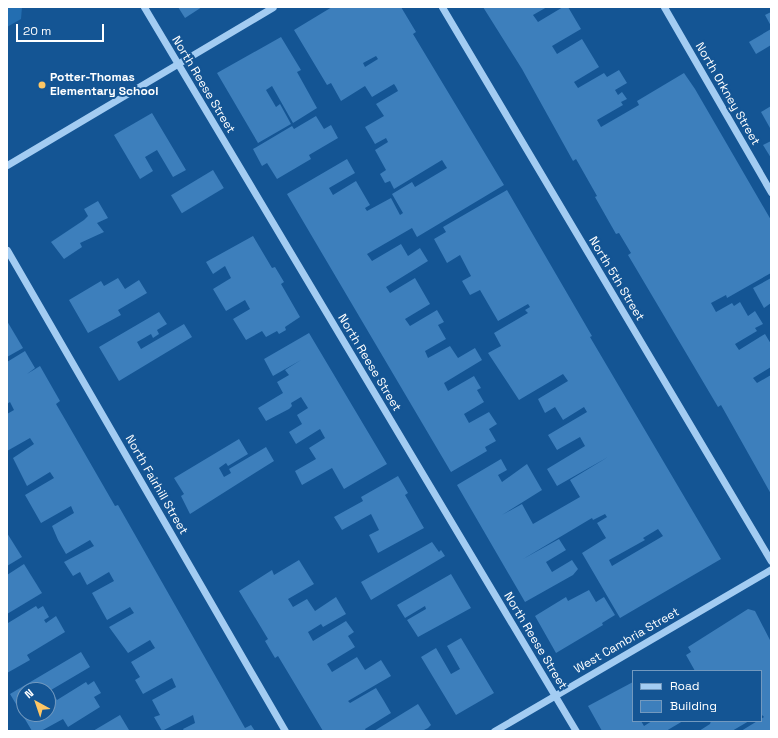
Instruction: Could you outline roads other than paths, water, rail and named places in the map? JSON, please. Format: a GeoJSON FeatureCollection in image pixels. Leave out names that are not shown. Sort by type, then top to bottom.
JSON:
{"type":"FeatureCollection","features":[{"type":"Feature","properties":{"kind":"street","name":"North Reese Street"},"geometry":{"type":"LineString","coordinates":[[144,7],[576,731]]}},
{"type":"Feature","properties":{"kind":"street"},"geometry":{"type":"LineString","coordinates":[[7,165],[273,7]]}},
{"type":"Feature","properties":{"kind":"street","name":"North 5th Street"},"geometry":{"type":"LineString","coordinates":[[442,7],[771,561]]}},
{"type":"Feature","properties":{"kind":"street","name":"North Orkney Street"},"geometry":{"type":"LineString","coordinates":[[664,7],[771,192]]}},
{"type":"Feature","properties":{"kind":"street","name":"North Fairhill Street"},"geometry":{"type":"LineString","coordinates":[[7,250],[285,731]]}},
{"type":"Feature","properties":{"kind":"street","name":"West Cambria Street"},"geometry":{"type":"LineString","coordinates":[[494,731],[771,569]]}},
{"type":"Feature","properties":{"kind":"place","name":"Potter-Thomas Elementary School"},"geometry":{"type":"Point","coordinates":[42,85]}}]}
